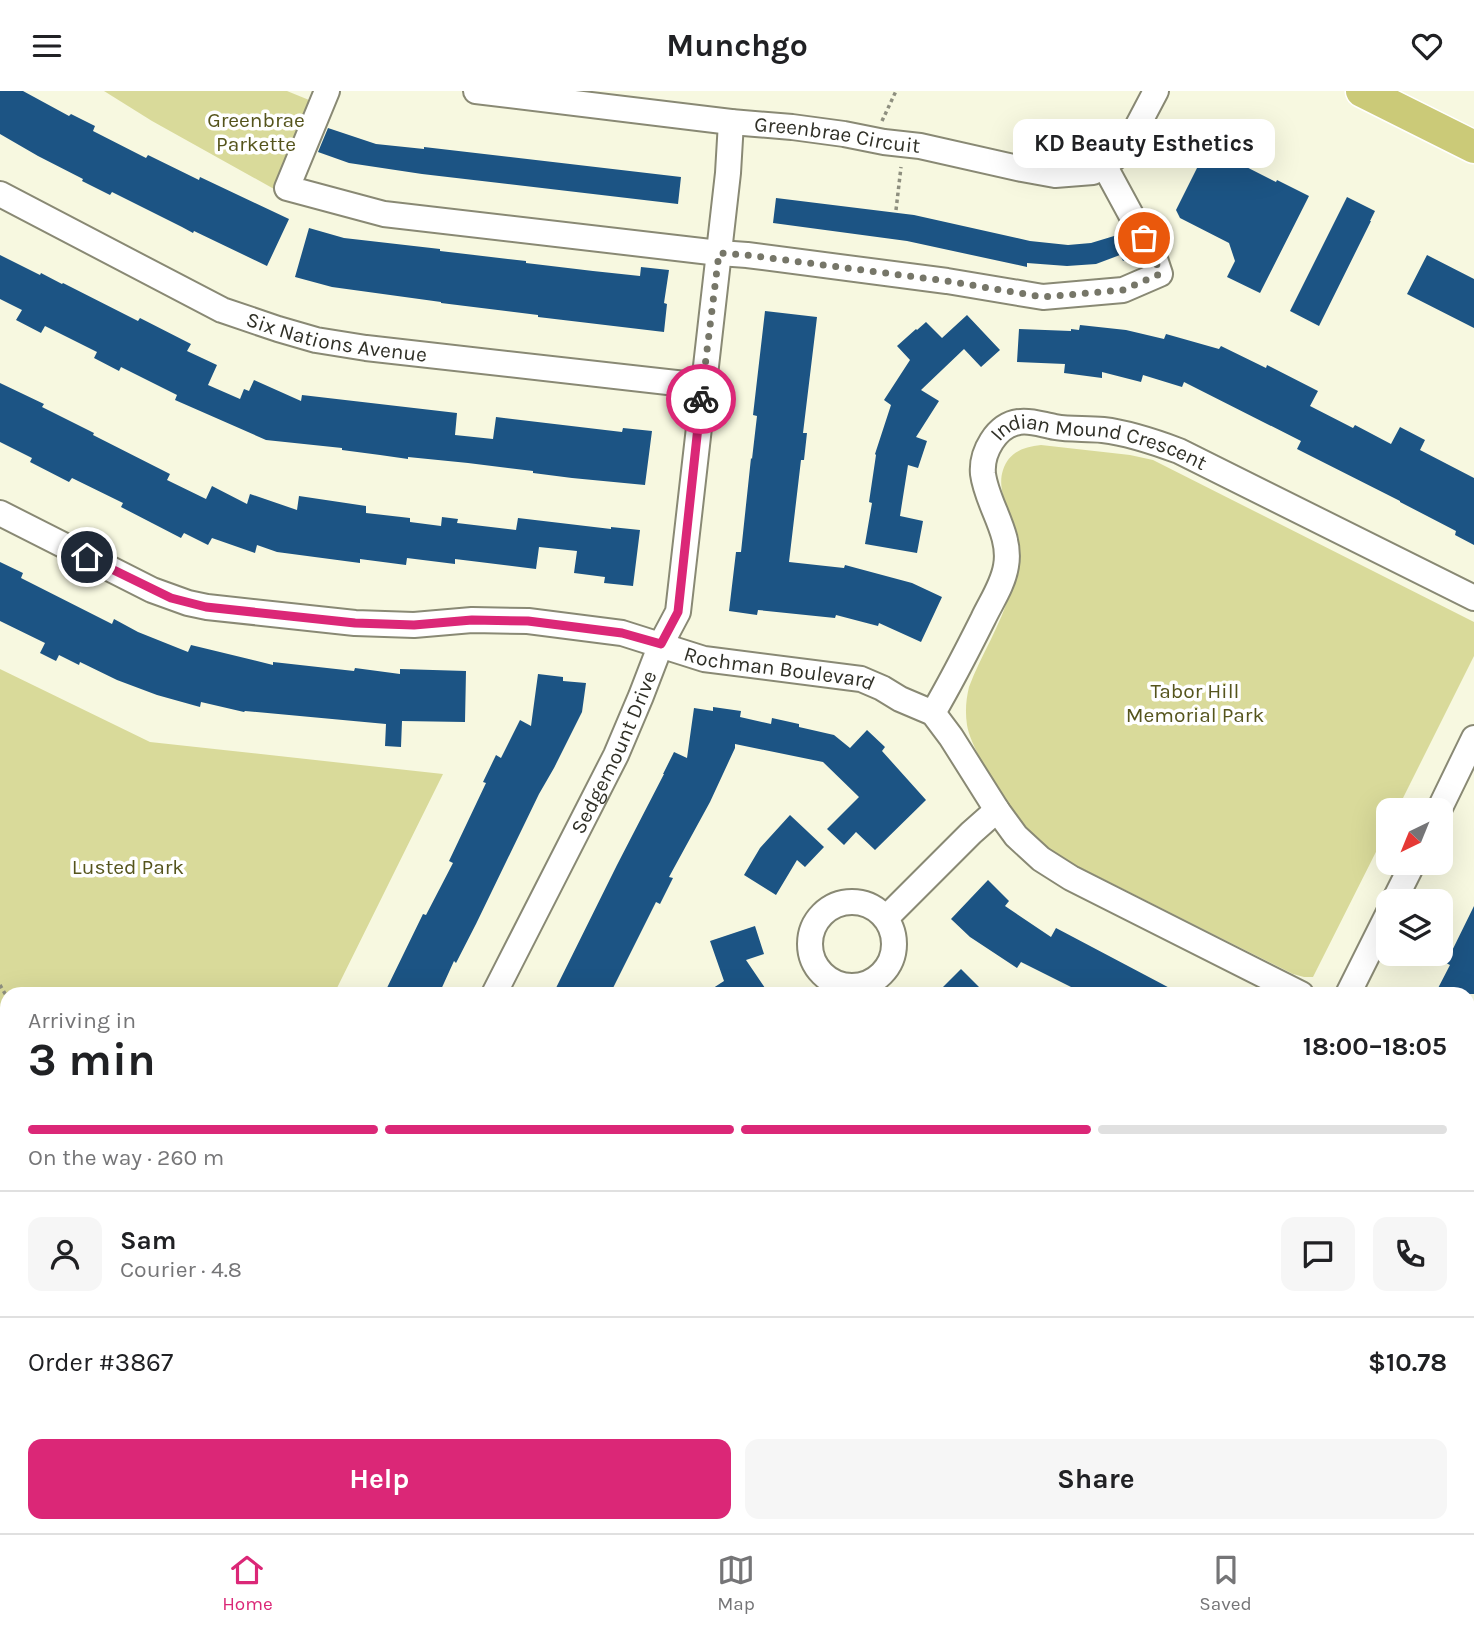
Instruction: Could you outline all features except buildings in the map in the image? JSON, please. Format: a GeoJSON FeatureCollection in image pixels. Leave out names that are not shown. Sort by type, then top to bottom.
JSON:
{"type":"FeatureCollection","features":[{"type":"Feature","properties":{"kind":"main road"},"geometry":{"type":"LineString","coordinates":[[1363,91],[1474,147]]}},
{"type":"Feature","properties":{"kind":"street"},"geometry":{"type":"LineString","coordinates":[[327,91],[287,188],[384,214],[747,255],[947,281],[1043,297],[1123,290],[1160,274],[1155,259],[1104,166],[1117,156],[1137,127],[1156,91]]}},
{"type":"Feature","properties":{"kind":"street","name":"Greenbrae Circuit"},"geometry":{"type":"LineString","coordinates":[[476,91],[792,127],[920,146],[1055,175],[1093,172],[1104,166]]}},
{"type":"Feature","properties":{"kind":"street","name":"Sedgemount Drive"},"geometry":{"type":"LineString","coordinates":[[498,987],[616,755],[661,644],[678,612],[728,173],[730,122]]}},
{"type":"Feature","properties":{"kind":"street","name":"Six Nations Avenue"},"geometry":{"type":"LineString","coordinates":[[0,194],[222,310],[278,329],[366,348],[703,386]]}},
{"type":"Feature","properties":{"kind":"street","name":"Indian Mound Crescent"},"geometry":{"type":"LineString","coordinates":[[933,713],[996,595],[1007,565],[1004,536],[985,483],[984,457],[998,433],[1006,426],[1018,422],[1057,428],[1103,430],[1147,439],[1180,451],[1474,598]]}},
{"type":"Feature","properties":{"kind":"street","name":"Rochman Boulevard"},"geometry":{"type":"LineString","coordinates":[[0,513],[152,590],[206,607],[355,623],[414,625],[472,620],[528,621],[622,633],[704,659],[861,679],[933,713]]}},
{"type":"Feature","properties":{"kind":"street"},"geometry":{"type":"LineString","coordinates":[[933,713],[1016,836],[1041,859],[1054,869],[1287,987]]}},
{"type":"Feature","properties":{"kind":"street"},"geometry":{"type":"LineString","coordinates":[[1445,798],[1474,738]]}},
{"type":"Feature","properties":{"kind":"street"},"geometry":{"type":"LineString","coordinates":[[886,918],[997,810]]}},
{"type":"Feature","properties":{"kind":"street"},"geometry":{"type":"LineString","coordinates":[[1352,987],[1376,938]]}},
{"type":"Feature","properties":{"kind":"path"},"geometry":{"type":"LineString","coordinates":[[873,139],[895,93],[888,91]]}},
{"type":"Feature","properties":{"kind":"path"},"geometry":{"type":"LineString","coordinates":[[896,210],[904,144]]}},
{"type":"Feature","properties":{"kind":"green space","name":"Greenbrae Parkette"},"geometry":{"type":"Polygon","coordinates":[[[104,91],[287,91],[314,102],[274,189],[104,91]]]}},
{"type":"Feature","properties":{"kind":"green space","name":"Tabor Hill Memorial Park"},"geometry":{"type":"Polygon","coordinates":[[[1041,445],[1153,460],[1474,622],[1474,656],[1403,798],[1376,798],[1376,852],[1313,977],[1293,974],[1055,853],[1034,836],[1016,814],[976,751],[967,725],[969,687],[1006,604],[1014,568],[1014,535],[1001,479],[1009,459],[1028,447],[1041,445]]]}},
{"type":"Feature","properties":{"kind":"green space","name":"Lusted Park"},"geometry":{"type":"Polygon","coordinates":[[[0,669],[150,742],[443,774],[337,987],[0,987],[0,669]]]}},
{"type":"Feature","properties":{"kind":"way so far"},"geometry":{"type":"LineString","coordinates":[[701,399],[719,253],[947,281],[1043,297],[1123,290],[1160,274],[1144,238]]}},
{"type":"Feature","properties":{"kind":"place","name":"KD Beauty Esthetics"},"geometry":{"type":"Point","coordinates":[1144,238]}},
{"type":"Feature","properties":{"kind":"route"},"geometry":{"type":"LineString","coordinates":[[87,557],[171,598],[206,607],[355,623],[414,625],[499,619],[528,621],[622,633],[661,644],[678,612],[701,399]]}}]}
